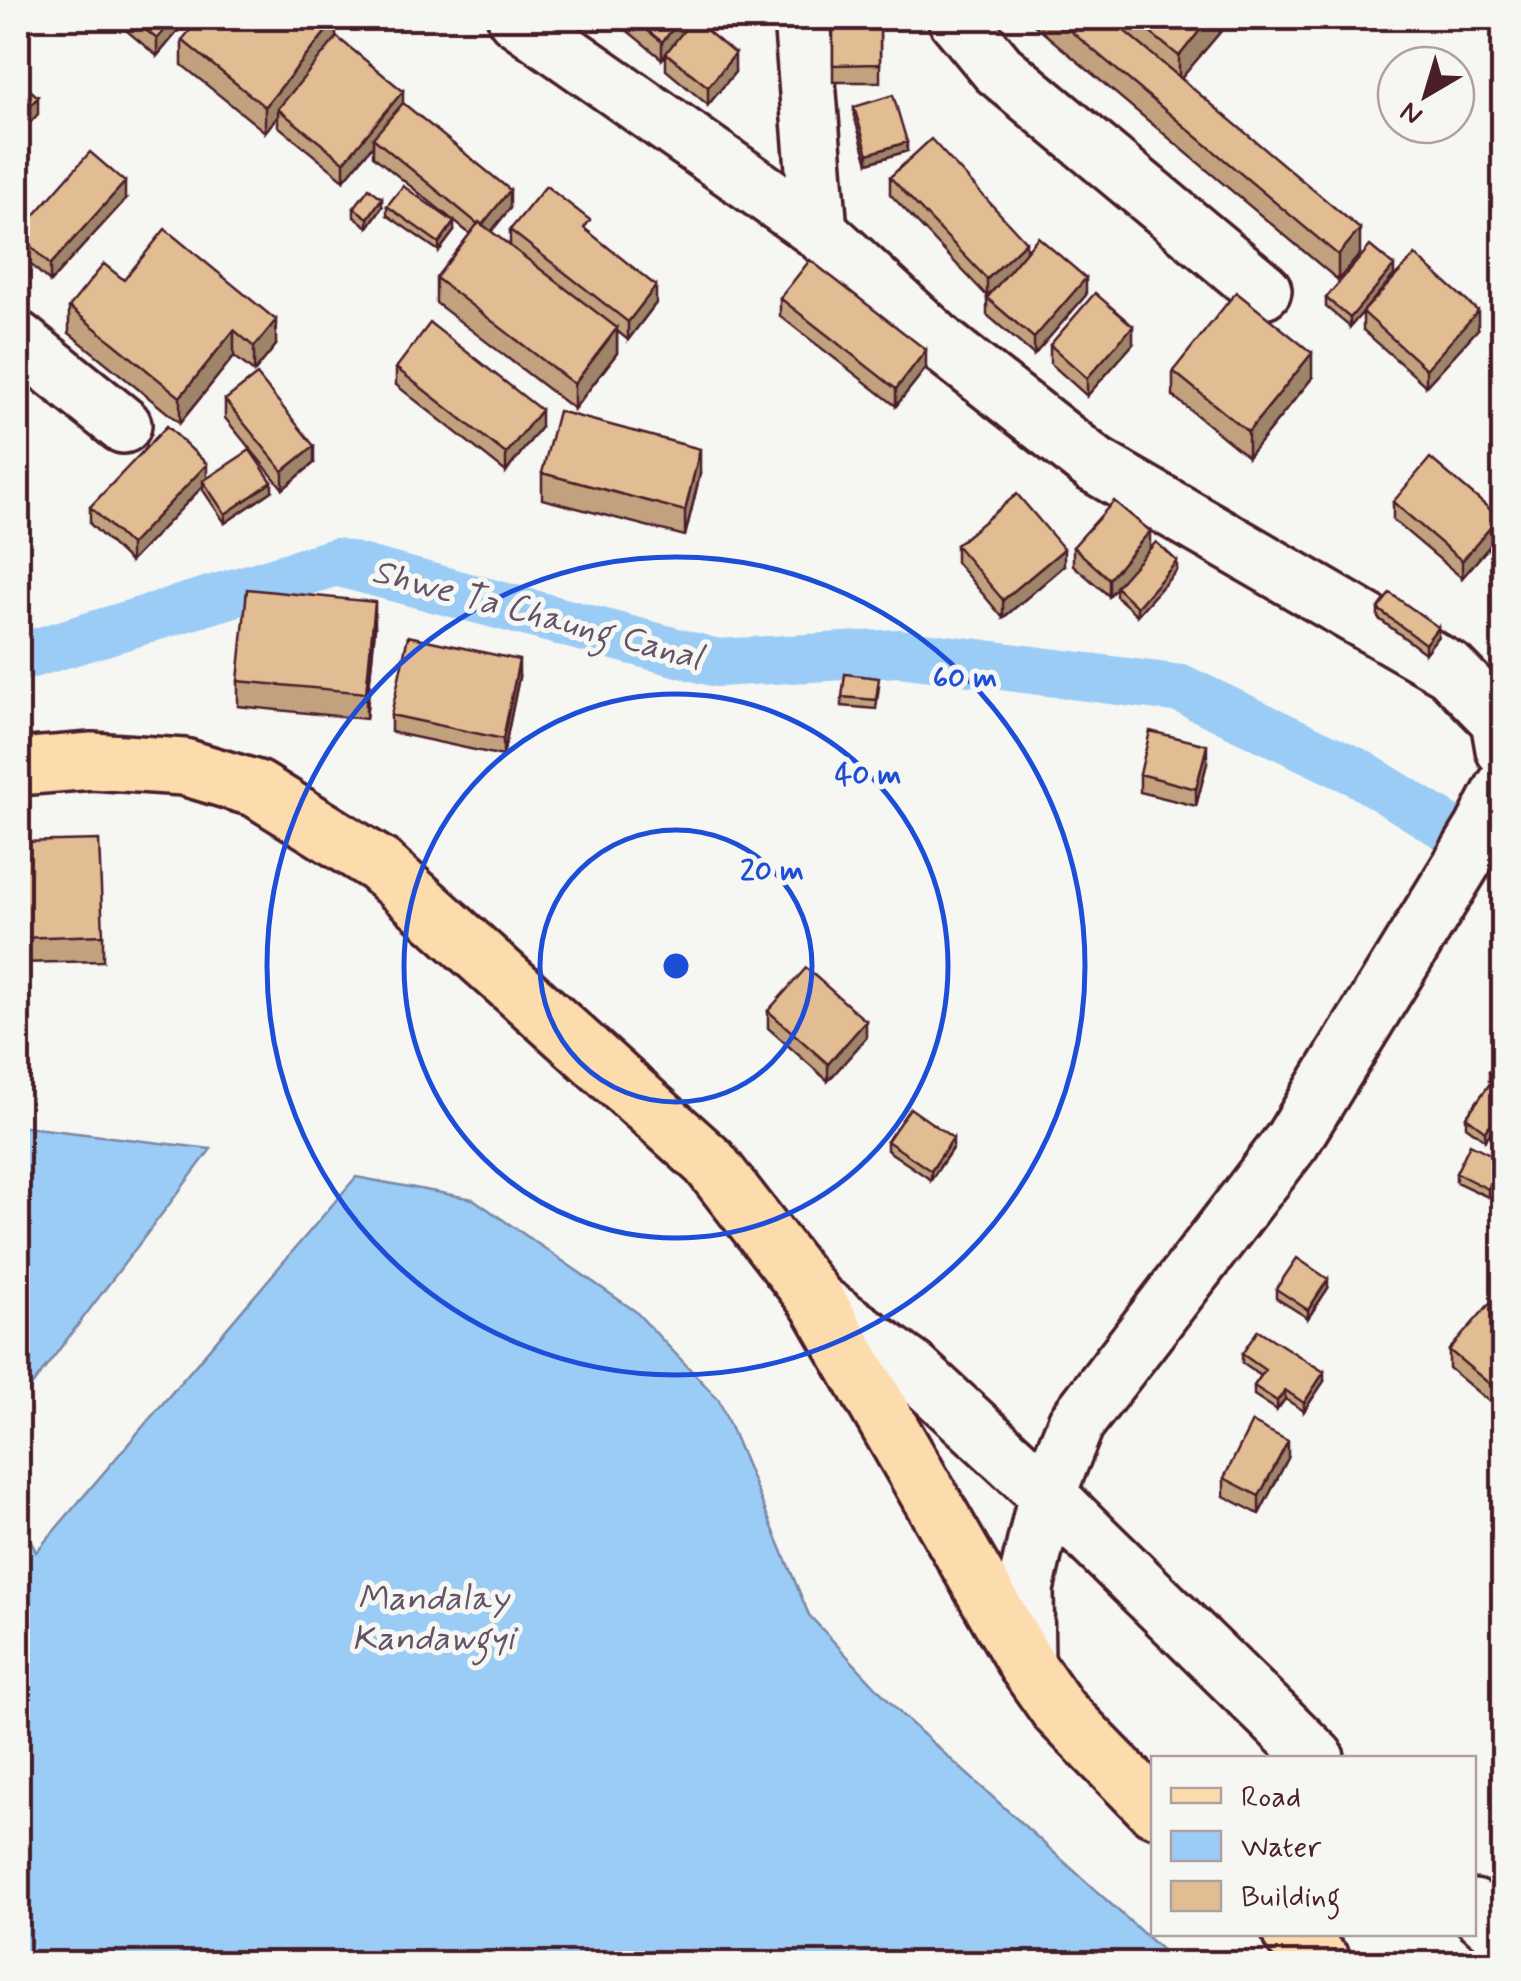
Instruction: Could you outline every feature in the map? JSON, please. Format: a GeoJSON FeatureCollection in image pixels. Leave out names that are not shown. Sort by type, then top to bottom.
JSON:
{"type":"FeatureCollection","features":[{"type":"Feature","properties":{"kind":"main road"},"geometry":{"type":"LineString","coordinates":[[18,767],[92,762],[184,766],[257,789],[379,865],[710,1162],[818,1302],[1026,1664],[1059,1711],[1151,1805]]}},
{"type":"Feature","properties":{"kind":"main road"},"geometry":{"type":"LineString","coordinates":[[1293,1936],[1324,1964]]}},
{"type":"Feature","properties":{"kind":"street"},"geometry":{"type":"LineString","coordinates":[[516,18],[820,231],[941,344],[1095,465],[1450,670],[1500,720],[1504,749]]}},
{"type":"Feature","properties":{"kind":"street"},"geometry":{"type":"LineString","coordinates":[[802,18],[820,231]]}},
{"type":"Feature","properties":{"kind":"street"},"geometry":{"type":"LineString","coordinates":[[956,18],[998,69],[1263,290]]}},
{"type":"Feature","properties":{"kind":"street"},"geometry":{"type":"LineString","coordinates":[[18,340],[123,425]]}},
{"type":"Feature","properties":{"kind":"street"},"geometry":{"type":"LineString","coordinates":[[1026,1664],[1025,1589],[1048,1494],[1076,1424],[1292,1141],[1493,809]]}},
{"type":"Feature","properties":{"kind":"street"},"geometry":{"type":"LineString","coordinates":[[818,1302],[912,1369],[1048,1494],[1314,1756]]}},
{"type":"Feature","properties":{"kind":"street"},"geometry":{"type":"LineString","coordinates":[[1476,1910],[1504,1936]]}},
{"type":"Feature","properties":{"kind":"water"},"geometry":{"type":"Polygon","coordinates":[[[18,1126],[211,1149],[18,1404],[18,1126]]]}},
{"type":"Feature","properties":{"kind":"water","name":"Mandalay Kandawgyi"},"geometry":{"type":"Polygon","coordinates":[[[356,1177],[473,1199],[635,1311],[719,1400],[809,1615],[903,1716],[1176,1963],[18,1963],[18,1514],[36,1552],[356,1177]]]}},
{"type":"Feature","properties":{"kind":"building"},"geometry":{"type":"Polygon","coordinates":[[[131,18],[175,18],[157,39],[131,18]]]}},
{"type":"Feature","properties":{"kind":"building"},"geometry":{"type":"Polygon","coordinates":[[[200,18],[336,19],[265,107],[182,40],[200,18]]]}},
{"type":"Feature","properties":{"kind":"building"},"geometry":{"type":"Polygon","coordinates":[[[632,18],[682,18],[662,42],[632,18]]]}},
{"type":"Feature","properties":{"kind":"building"},"geometry":{"type":"Polygon","coordinates":[[[833,18],[880,18],[880,64],[833,65],[833,18]]]}},
{"type":"Feature","properties":{"kind":"building"},"geometry":{"type":"Polygon","coordinates":[[[1055,18],[1109,18],[1360,229],[1338,255],[1055,18]]]}},
{"type":"Feature","properties":{"kind":"building"},"geometry":{"type":"Polygon","coordinates":[[[1132,18],[1210,18],[1179,56],[1132,18]]]}},
{"type":"Feature","properties":{"kind":"building"},"geometry":{"type":"Polygon","coordinates":[[[693,19],[735,54],[708,87],[666,53],[693,19]]]}},
{"type":"Feature","properties":{"kind":"building"},"geometry":{"type":"Polygon","coordinates":[[[337,37],[403,91],[344,162],[278,109],[337,37]]]}},
{"type":"Feature","properties":{"kind":"building"},"geometry":{"type":"Polygon","coordinates":[[[18,79],[38,97],[18,119],[18,79]]]}},
{"type":"Feature","properties":{"kind":"building"},"geometry":{"type":"Polygon","coordinates":[[[893,95],[907,142],[868,154],[854,107],[893,95]]]}},
{"type":"Feature","properties":{"kind":"building"},"geometry":{"type":"Polygon","coordinates":[[[403,103],[510,190],[482,225],[373,138],[403,103]]]}},
{"type":"Feature","properties":{"kind":"building"},"geometry":{"type":"Polygon","coordinates":[[[931,139],[1026,242],[987,279],[890,177],[931,139]]]}},
{"type":"Feature","properties":{"kind":"building"},"geometry":{"type":"Polygon","coordinates":[[[90,152],[125,182],[50,265],[18,234],[90,152]]]}},
{"type":"Feature","properties":{"kind":"building"},"geometry":{"type":"Polygon","coordinates":[[[403,186],[454,222],[439,243],[387,206],[403,186]]]}},
{"type":"Feature","properties":{"kind":"building"},"geometry":{"type":"Polygon","coordinates":[[[546,186],[590,220],[584,228],[656,286],[628,322],[510,230],[546,186]]]}},
{"type":"Feature","properties":{"kind":"building"},"geometry":{"type":"Polygon","coordinates":[[[369,188],[382,198],[368,218],[354,208],[369,188]]]}},
{"type":"Feature","properties":{"kind":"building"},"geometry":{"type":"Polygon","coordinates":[[[479,222],[617,328],[574,384],[436,278],[479,222]]]}},
{"type":"Feature","properties":{"kind":"building"},"geometry":{"type":"Polygon","coordinates":[[[165,229],[276,320],[254,347],[234,330],[180,397],[69,307],[104,264],[124,280],[165,229]]]}},
{"type":"Feature","properties":{"kind":"building"},"geometry":{"type":"Polygon","coordinates":[[[1038,237],[1086,278],[1034,338],[987,298],[1038,237]]]}},
{"type":"Feature","properties":{"kind":"building"},"geometry":{"type":"Polygon","coordinates":[[[1370,246],[1394,266],[1350,318],[1326,298],[1370,246]]]}},
{"type":"Feature","properties":{"kind":"building"},"geometry":{"type":"Polygon","coordinates":[[[1415,255],[1478,311],[1426,369],[1363,312],[1415,255]]]}},
{"type":"Feature","properties":{"kind":"building"},"geometry":{"type":"Polygon","coordinates":[[[810,260],[926,350],[896,389],[780,298],[810,260]]]}},
{"type":"Feature","properties":{"kind":"building"},"geometry":{"type":"Polygon","coordinates":[[[1236,292],[1312,353],[1248,432],[1173,371],[1236,292]]]}},
{"type":"Feature","properties":{"kind":"building"},"geometry":{"type":"Polygon","coordinates":[[[1095,293],[1133,326],[1087,378],[1050,345],[1095,293]]]}},
{"type":"Feature","properties":{"kind":"building"},"geometry":{"type":"Polygon","coordinates":[[[430,323],[541,410],[506,454],[396,368],[430,323]]]}},
{"type":"Feature","properties":{"kind":"building"},"geometry":{"type":"Polygon","coordinates":[[[257,375],[314,446],[283,471],[225,400],[257,375]]]}},
{"type":"Feature","properties":{"kind":"building"},"geometry":{"type":"Polygon","coordinates":[[[558,411],[700,449],[685,511],[542,473],[558,411]]]}},
{"type":"Feature","properties":{"kind":"building"},"geometry":{"type":"Polygon","coordinates":[[[167,426],[207,464],[130,545],[90,507],[167,426]]]}},
{"type":"Feature","properties":{"kind":"building"},"geometry":{"type":"Polygon","coordinates":[[[250,450],[272,482],[225,514],[203,481],[250,450]]]}},
{"type":"Feature","properties":{"kind":"building"},"geometry":{"type":"Polygon","coordinates":[[[1430,458],[1499,517],[1462,561],[1393,502],[1430,458]]]}},
{"type":"Feature","properties":{"kind":"building"},"geometry":{"type":"Polygon","coordinates":[[[1017,494],[1064,549],[1003,600],[956,545],[1017,494]]]}},
{"type":"Feature","properties":{"kind":"building"},"geometry":{"type":"Polygon","coordinates":[[[1114,501],[1150,531],[1109,579],[1073,547],[1114,501]]]}},
{"type":"Feature","properties":{"kind":"building"},"geometry":{"type":"Polygon","coordinates":[[[1156,542],[1177,561],[1137,607],[1116,587],[1156,542]]]}},
{"type":"Feature","properties":{"kind":"building"},"geometry":{"type":"Polygon","coordinates":[[[247,589],[375,602],[366,693],[238,681],[247,589]]]}},
{"type":"Feature","properties":{"kind":"building"},"geometry":{"type":"Polygon","coordinates":[[[1390,593],[1438,627],[1425,644],[1378,609],[1390,593]]]}},
{"type":"Feature","properties":{"kind":"building"},"geometry":{"type":"Polygon","coordinates":[[[408,636],[519,660],[503,739],[391,715],[408,636]]]}},
{"type":"Feature","properties":{"kind":"building"},"geometry":{"type":"Polygon","coordinates":[[[845,674],[879,678],[876,700],[842,697],[845,674]]]}},
{"type":"Feature","properties":{"kind":"building"},"geometry":{"type":"Polygon","coordinates":[[[1150,731],[1207,745],[1196,789],[1140,774],[1150,731]]]}},
{"type":"Feature","properties":{"kind":"building"},"geometry":{"type":"Polygon","coordinates":[[[99,840],[103,935],[18,938],[18,842],[99,840]]]}},
{"type":"Feature","properties":{"kind":"building"},"geometry":{"type":"Polygon","coordinates":[[[806,968],[866,1021],[828,1064],[768,1011],[806,968]]]}},
{"type":"Feature","properties":{"kind":"building"},"geometry":{"type":"Polygon","coordinates":[[[1504,1052],[1504,1082],[1489,1072],[1504,1052]]]}},
{"type":"Feature","properties":{"kind":"building"},"geometry":{"type":"Polygon","coordinates":[[[1489,1085],[1504,1096],[1504,1107],[1485,1131],[1466,1117],[1489,1085]]]}},
{"type":"Feature","properties":{"kind":"building"},"geometry":{"type":"Polygon","coordinates":[[[910,1108],[953,1138],[931,1171],[887,1141],[910,1108]]]}},
{"type":"Feature","properties":{"kind":"building"},"geometry":{"type":"Polygon","coordinates":[[[1470,1144],[1502,1160],[1488,1189],[1456,1173],[1470,1144]]]}},
{"type":"Feature","properties":{"kind":"building"},"geometry":{"type":"Polygon","coordinates":[[[1297,1258],[1328,1279],[1308,1310],[1276,1289],[1297,1258]]]}},
{"type":"Feature","properties":{"kind":"building"},"geometry":{"type":"Polygon","coordinates":[[[1491,1302],[1504,1313],[1504,1396],[1449,1350],[1491,1302]]]}},
{"type":"Feature","properties":{"kind":"building"},"geometry":{"type":"Polygon","coordinates":[[[1258,1330],[1324,1372],[1304,1403],[1285,1390],[1277,1401],[1254,1386],[1265,1370],[1242,1354],[1258,1330]]]}},
{"type":"Feature","properties":{"kind":"building"},"geometry":{"type":"Polygon","coordinates":[[[1252,1422],[1288,1441],[1259,1496],[1224,1478],[1252,1422]]]}},
{"type":"Feature","properties":{"kind":"waterway","name":"Shwe Ta Chaung Canal"},"geometry":{"type":"LineString","coordinates":[[18,658],[336,562],[717,663],[899,653],[1182,689],[1357,772],[1504,862]]}}]}
